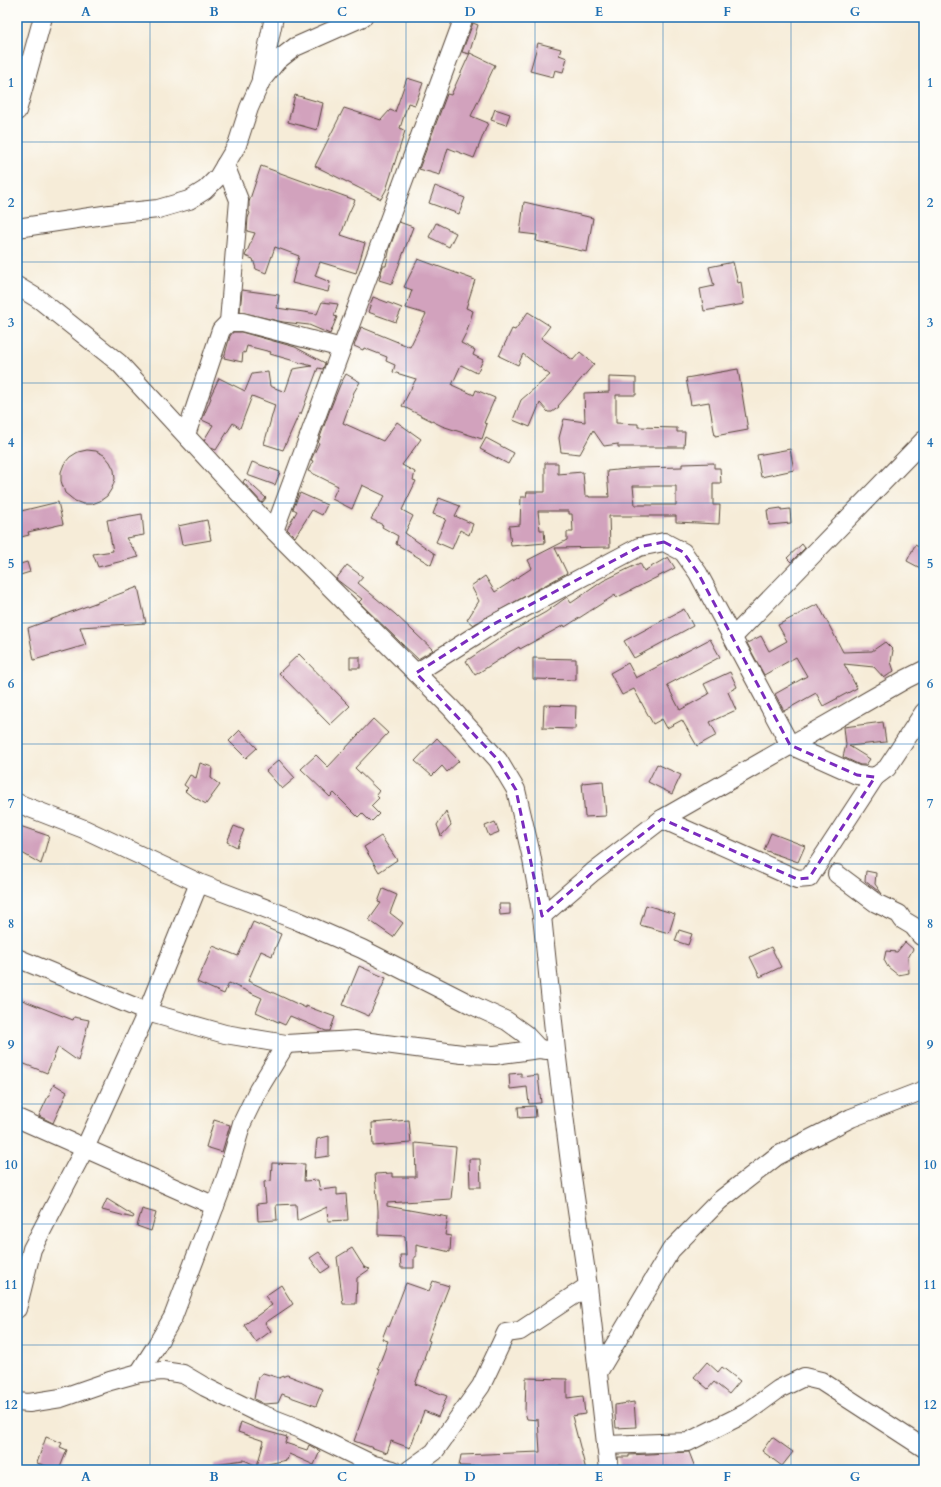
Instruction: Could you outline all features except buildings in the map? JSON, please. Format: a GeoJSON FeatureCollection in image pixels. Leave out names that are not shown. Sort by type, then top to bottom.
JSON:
{"type":"FeatureCollection","features":[{"type":"Feature","properties":{"kind":"street"},"geometry":{"type":"LineString","coordinates":[[17,111],[43,17]]}},
{"type":"Feature","properties":{"kind":"street"},"geometry":{"type":"LineString","coordinates":[[17,228],[110,214],[158,209],[189,200],[205,190],[214,181],[237,145],[249,108],[261,81],[274,17]]}},
{"type":"Feature","properties":{"kind":"street"},"geometry":{"type":"LineString","coordinates":[[261,81],[277,61],[295,48],[363,17]]}},
{"type":"Feature","properties":{"kind":"street"},"geometry":{"type":"LineString","coordinates":[[274,531],[464,17]]}},
{"type":"Feature","properties":{"kind":"street"},"geometry":{"type":"LineString","coordinates":[[186,435],[221,330],[229,322],[239,200],[225,165]]}},
{"type":"Feature","properties":{"kind":"street"},"geometry":{"type":"LineString","coordinates":[[17,286],[40,300],[119,363],[274,531],[451,708],[498,760],[516,790],[531,854],[542,916],[547,1050],[570,1163],[599,1372],[609,1470]]}},
{"type":"Feature","properties":{"kind":"street"},"geometry":{"type":"LineString","coordinates":[[229,322],[242,322],[342,348]]}},
{"type":"Feature","properties":{"kind":"street"},"geometry":{"type":"LineString","coordinates":[[733,637],[924,440]]}},
{"type":"Feature","properties":{"kind":"street"},"geometry":{"type":"LineString","coordinates":[[416,673],[492,625],[639,547],[664,542],[683,552],[698,573],[790,745],[857,775],[874,778]]}},
{"type":"Feature","properties":{"kind":"street"},"geometry":{"type":"LineString","coordinates":[[542,916],[592,872],[662,819],[924,670]]}},
{"type":"Feature","properties":{"kind":"street"},"geometry":{"type":"LineString","coordinates":[[662,819],[797,880],[809,878],[874,778],[887,768],[924,712]]}},
{"type":"Feature","properties":{"kind":"street"},"geometry":{"type":"LineString","coordinates":[[17,803],[84,829],[199,883],[296,920],[362,949],[472,1005],[508,1021],[547,1050]]}},
{"type":"Feature","properties":{"kind":"street"},"geometry":{"type":"LineString","coordinates":[[837,874],[876,903],[899,914],[904,920],[913,926],[921,936],[924,937]]}},
{"type":"Feature","properties":{"kind":"street"},"geometry":{"type":"LineString","coordinates":[[17,1309],[32,1249],[85,1148],[147,1012],[199,883]]}},
{"type":"Feature","properties":{"kind":"street"},"geometry":{"type":"LineString","coordinates":[[17,958],[147,1012],[225,1034],[286,1044],[355,1040],[462,1054],[495,1055],[547,1050]]}},
{"type":"Feature","properties":{"kind":"street"},"geometry":{"type":"LineString","coordinates":[[139,1373],[173,1317],[227,1174],[242,1123],[258,1090],[286,1044]]}},
{"type":"Feature","properties":{"kind":"street"},"geometry":{"type":"LineString","coordinates":[[599,1372],[671,1250],[719,1201],[777,1156],[851,1118],[924,1090]]}},
{"type":"Feature","properties":{"kind":"street"},"geometry":{"type":"LineString","coordinates":[[17,1118],[215,1206]]}},
{"type":"Feature","properties":{"kind":"street"},"geometry":{"type":"LineString","coordinates":[[408,1470],[434,1452],[481,1386],[506,1333],[520,1331],[588,1286]]}},
{"type":"Feature","properties":{"kind":"street"},"geometry":{"type":"LineString","coordinates":[[17,1402],[29,1403],[61,1398],[110,1380],[139,1373],[163,1371],[183,1374],[217,1394],[256,1412],[300,1429],[374,1465],[393,1470]]}},
{"type":"Feature","properties":{"kind":"street"},"geometry":{"type":"LineString","coordinates":[[606,1445],[688,1442],[746,1413],[779,1389],[804,1377],[821,1382],[924,1448]]}},
{"type":"Feature","properties":{"kind":"highlighted area"},"geometry":{"type":"Polygon","coordinates":[[[664,542],[683,552],[698,573],[790,745],[857,775],[875,777],[809,878],[797,879],[662,819],[593,872],[542,916],[516,790],[498,760],[416,673],[492,625],[639,547],[664,542]]]}}]}
